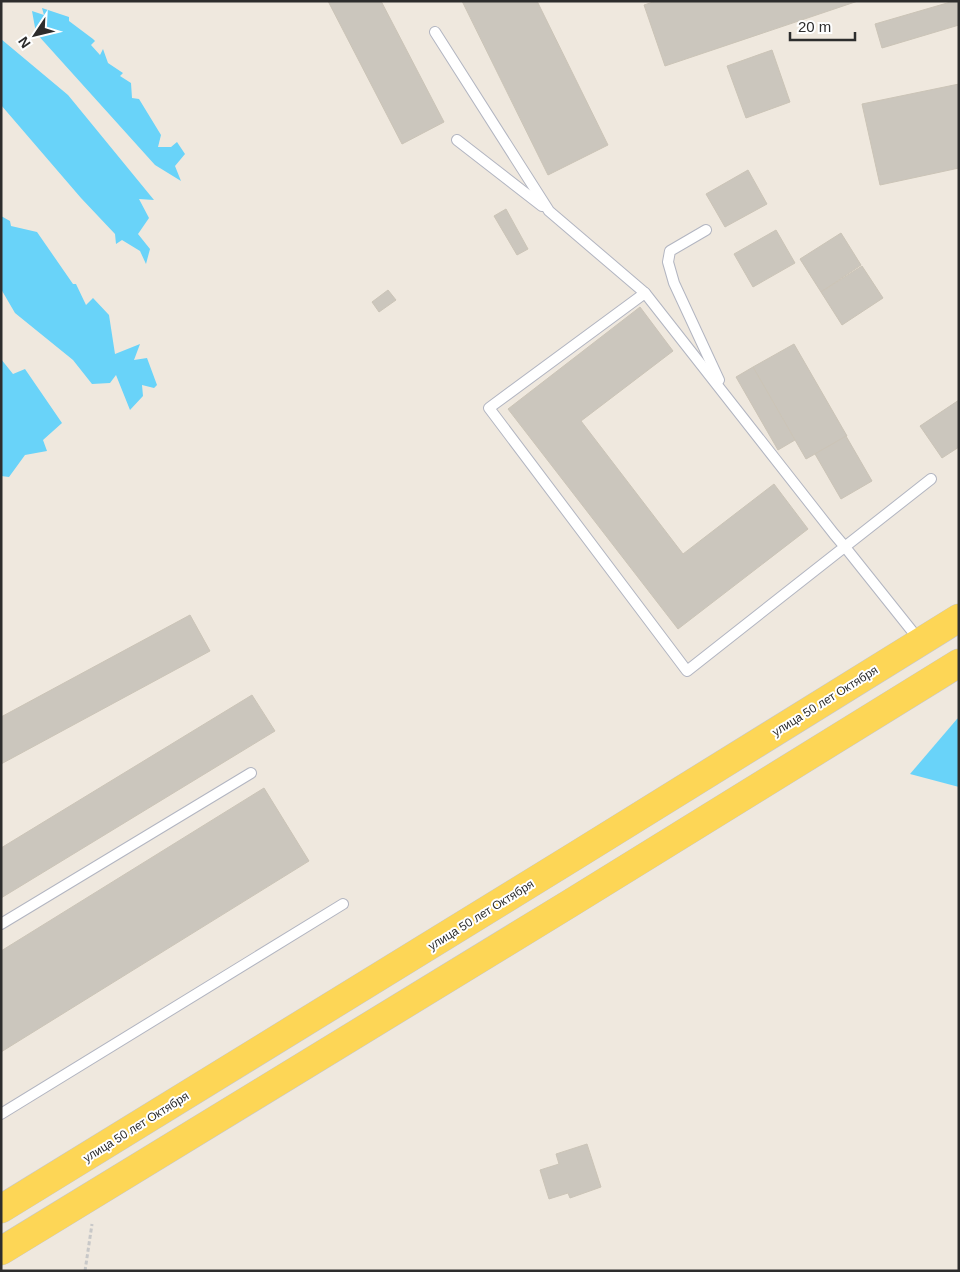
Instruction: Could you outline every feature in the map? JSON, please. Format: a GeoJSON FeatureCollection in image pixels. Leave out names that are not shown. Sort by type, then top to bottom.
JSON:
{"type":"FeatureCollection","features":[{"type":"Feature","properties":{"kind":"main road","name":"улица 50 лет Октября"},"geometry":{"type":"LineString","coordinates":[[1,1210],[959,618]]}},
{"type":"Feature","properties":{"kind":"main road"},"geometry":{"type":"LineString","coordinates":[[1,1251],[561,910],[959,663]]}},
{"type":"Feature","properties":{"kind":"lane"},"geometry":{"type":"LineString","coordinates":[[435,32],[548,211]]}},
{"type":"Feature","properties":{"kind":"lane"},"geometry":{"type":"LineString","coordinates":[[457,140],[548,211],[645,293],[921,642]]}},
{"type":"Feature","properties":{"kind":"lane"},"geometry":{"type":"LineString","coordinates":[[706,230],[670,251],[668,262],[674,283],[727,397]]}},
{"type":"Feature","properties":{"kind":"lane"},"geometry":{"type":"LineString","coordinates":[[645,293],[489,408],[687,671],[931,479]]}},
{"type":"Feature","properties":{"kind":"lane"},"geometry":{"type":"LineString","coordinates":[[1,924],[252,773]]}},
{"type":"Feature","properties":{"kind":"lane"},"geometry":{"type":"LineString","coordinates":[[1,1114],[343,904]]}},
{"type":"Feature","properties":{"kind":"path"},"geometry":{"type":"LineString","coordinates":[[85,1271],[92,1220]]}},
{"type":"Feature","properties":{"kind":"water"},"geometry":{"type":"Polygon","coordinates":[[[42,8],[69,17],[69,21],[95,41],[91,45],[100,55],[103,49],[108,63],[123,73],[120,76],[131,83],[132,98],[139,99],[161,135],[158,147],[171,147],[177,142],[185,154],[175,166],[181,181],[155,165],[36,33],[32,11],[44,15],[42,8]]]}},
{"type":"Feature","properties":{"kind":"water"},"geometry":{"type":"Polygon","coordinates":[[[1,39],[68,95],[154,200],[139,199],[149,218],[138,234],[150,249],[146,264],[140,251],[122,240],[116,244],[115,234],[81,198],[1,105],[1,39]]]}},
{"type":"Feature","properties":{"kind":"water"},"geometry":{"type":"Polygon","coordinates":[[[1,216],[10,221],[11,226],[37,232],[73,284],[76,284],[86,305],[93,298],[109,315],[115,354],[140,344],[134,360],[147,358],[157,385],[154,388],[142,385],[143,396],[130,410],[116,375],[110,383],[92,384],[73,360],[15,313],[1,289],[1,216]]]}},
{"type":"Feature","properties":{"kind":"water"},"geometry":{"type":"Polygon","coordinates":[[[1,359],[13,374],[25,369],[62,423],[43,440],[47,451],[25,455],[9,477],[1,476],[1,359]]]}},
{"type":"Feature","properties":{"kind":"water"},"geometry":{"type":"Polygon","coordinates":[[[959,718],[959,787],[910,774],[957,719],[959,718]]]}},
{"type":"Feature","properties":{"kind":"building"},"geometry":{"type":"Polygon","coordinates":[[[328,1],[381,1],[444,122],[402,144],[328,1]]]}},
{"type":"Feature","properties":{"kind":"building"},"geometry":{"type":"Polygon","coordinates":[[[462,1],[537,1],[608,145],[548,175],[462,1]]]}},
{"type":"Feature","properties":{"kind":"building"},"geometry":{"type":"Polygon","coordinates":[[[656,1],[858,1],[665,66],[644,5],[656,1]]]}},
{"type":"Feature","properties":{"kind":"building"},"geometry":{"type":"Polygon","coordinates":[[[959,1],[959,25],[882,48],[875,24],[959,1]]]}},
{"type":"Feature","properties":{"kind":"building"},"geometry":{"type":"Polygon","coordinates":[[[772,50],[790,102],[746,118],[727,66],[772,50]]]}},
{"type":"Feature","properties":{"kind":"building"},"geometry":{"type":"Polygon","coordinates":[[[959,84],[959,168],[880,185],[862,104],[959,84]]]}},
{"type":"Feature","properties":{"kind":"building"},"geometry":{"type":"Polygon","coordinates":[[[748,170],[767,204],[725,227],[706,194],[748,170]]]}},
{"type":"Feature","properties":{"kind":"building"},"geometry":{"type":"Polygon","coordinates":[[[506,209],[528,249],[517,255],[494,216],[506,209]]]}},
{"type":"Feature","properties":{"kind":"building"},"geometry":{"type":"Polygon","coordinates":[[[776,230],[795,263],[753,287],[734,254],[776,230]]]}},
{"type":"Feature","properties":{"kind":"building"},"geometry":{"type":"Polygon","coordinates":[[[841,233],[861,265],[821,292],[800,259],[841,233]]]}},
{"type":"Feature","properties":{"kind":"building"},"geometry":{"type":"Polygon","coordinates":[[[862,266],[883,298],[842,325],[821,292],[862,266]]]}},
{"type":"Feature","properties":{"kind":"building"},"geometry":{"type":"Polygon","coordinates":[[[388,290],[396,300],[379,312],[372,302],[388,290]]]}},
{"type":"Feature","properties":{"kind":"building"},"geometry":{"type":"Polygon","coordinates":[[[640,307],[673,351],[581,421],[683,554],[774,484],[808,529],[678,629],[508,409],[640,307]]]}},
{"type":"Feature","properties":{"kind":"building"},"geometry":{"type":"Polygon","coordinates":[[[794,344],[847,436],[806,459],[753,367],[794,344]]]}},
{"type":"Feature","properties":{"kind":"building"},"geometry":{"type":"Polygon","coordinates":[[[753,367],[795,440],[778,450],[736,377],[753,367]]]}},
{"type":"Feature","properties":{"kind":"building"},"geometry":{"type":"Polygon","coordinates":[[[959,400],[959,447],[942,458],[920,426],[959,400]]]}},
{"type":"Feature","properties":{"kind":"building"},"geometry":{"type":"Polygon","coordinates":[[[846,436],[872,481],[841,499],[815,454],[846,436]]]}},
{"type":"Feature","properties":{"kind":"building"},"geometry":{"type":"Polygon","coordinates":[[[190,615],[210,651],[1,764],[1,717],[190,615]]]}},
{"type":"Feature","properties":{"kind":"building"},"geometry":{"type":"Polygon","coordinates":[[[252,695],[275,731],[1,898],[1,848],[252,695]]]}},
{"type":"Feature","properties":{"kind":"building"},"geometry":{"type":"Polygon","coordinates":[[[264,788],[309,861],[1,1052],[1,951],[264,788]]]}},
{"type":"Feature","properties":{"kind":"building"},"geometry":{"type":"Polygon","coordinates":[[[587,1144],[601,1187],[570,1198],[568,1193],[549,1199],[540,1170],[559,1164],[556,1154],[587,1144]]]}}]}
